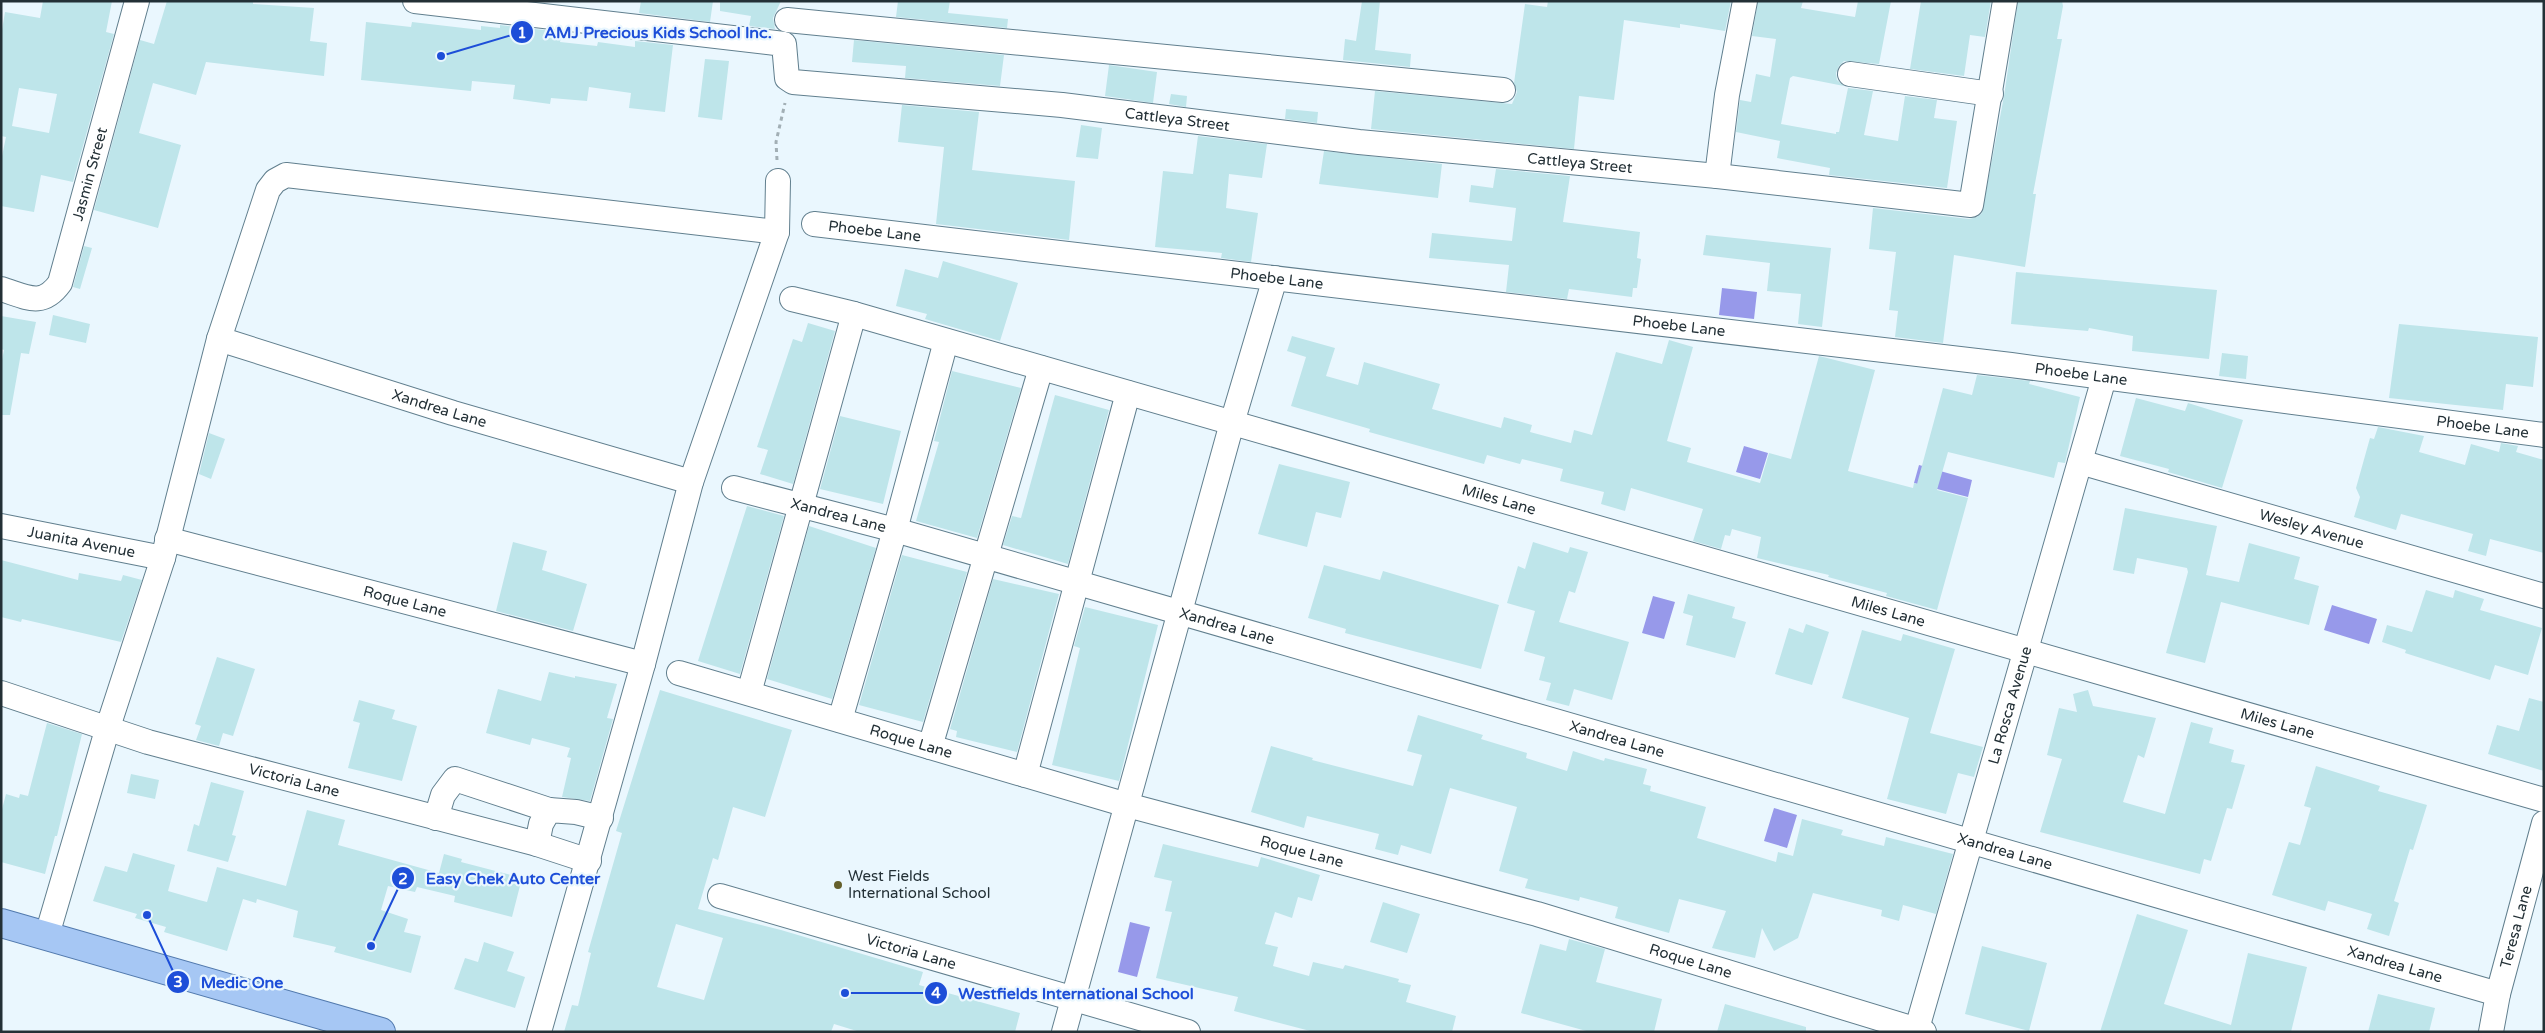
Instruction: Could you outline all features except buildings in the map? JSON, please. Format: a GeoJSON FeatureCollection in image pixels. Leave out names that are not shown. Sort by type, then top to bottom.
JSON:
{"type":"FeatureCollection","features":[{"type":"Feature","properties":{"kind":"main road"},"geometry":{"type":"LineString","coordinates":[[1,922],[381,1032]]}},
{"type":"Feature","properties":{"kind":"street","name":"Jasmin Street"},"geometry":{"type":"LineString","coordinates":[[1,289],[37,300],[47,297],[60,283],[137,1]]}},
{"type":"Feature","properties":{"kind":"street"},"geometry":{"type":"LineString","coordinates":[[415,1],[784,44]]}},
{"type":"Feature","properties":{"kind":"street"},"geometry":{"type":"LineString","coordinates":[[1717,176],[1727,95],[1746,1]]}},
{"type":"Feature","properties":{"kind":"street"},"geometry":{"type":"LineString","coordinates":[[1850,74],[1991,94],[2005,1]]}},
{"type":"Feature","properties":{"kind":"street"},"geometry":{"type":"LineString","coordinates":[[789,81],[787,78],[784,44],[789,10],[1504,90]]}},
{"type":"Feature","properties":{"kind":"street","name":"Cattleya Street"},"geometry":{"type":"LineString","coordinates":[[789,81],[1062,106],[1359,142],[1717,176],[1971,205],[1991,94]]}},
{"type":"Feature","properties":{"kind":"street"},"geometry":{"type":"LineString","coordinates":[[47,935],[108,727],[165,548],[220,339],[268,190],[275,181],[286,175],[777,232]]}},
{"type":"Feature","properties":{"kind":"street"},"geometry":{"type":"LineString","coordinates":[[539,1032],[601,818],[691,482],[777,232],[778,181]]}},
{"type":"Feature","properties":{"kind":"street","name":"Phoebe Lane"},"geometry":{"type":"LineString","coordinates":[[814,224],[2011,365],[2544,435]]}},
{"type":"Feature","properties":{"kind":"street"},"geometry":{"type":"LineString","coordinates":[[1064,1032],[1232,424],[1275,278]]}},
{"type":"Feature","properties":{"kind":"street","name":"Miles Lane"},"geometry":{"type":"LineString","coordinates":[[792,299],[854,314],[2544,800]]}},
{"type":"Feature","properties":{"kind":"street"},"geometry":{"type":"LineString","coordinates":[[749,693],[854,314]]}},
{"type":"Feature","properties":{"kind":"street","name":"Xandrea Lane"},"geometry":{"type":"LineString","coordinates":[[220,339],[453,413],[691,482]]}},
{"type":"Feature","properties":{"kind":"street"},"geometry":{"type":"LineString","coordinates":[[840,720],[895,530],[946,341]]}},
{"type":"Feature","properties":{"kind":"street"},"geometry":{"type":"LineString","coordinates":[[930,747],[1041,368]]}},
{"type":"Feature","properties":{"kind":"street","name":"La Rosca Avenue"},"geometry":{"type":"LineString","coordinates":[[1919,1031],[1970,842],[2104,378]]}},
{"type":"Feature","properties":{"kind":"street"},"geometry":{"type":"LineString","coordinates":[[1025,775],[1128,394]]}},
{"type":"Feature","properties":{"kind":"street","name":"Wesley Avenue"},"geometry":{"type":"LineString","coordinates":[[2080,462],[2544,596]]}},
{"type":"Feature","properties":{"kind":"street","name":"Xandrea Lane"},"geometry":{"type":"LineString","coordinates":[[734,488],[895,530],[1078,582],[2498,994]]}},
{"type":"Feature","properties":{"kind":"street","name":"Juanita Avenue"},"geometry":{"type":"LineString","coordinates":[[1,526],[165,548]]}},
{"type":"Feature","properties":{"kind":"street","name":"Roque Lane"},"geometry":{"type":"LineString","coordinates":[[165,548],[643,664]]}},
{"type":"Feature","properties":{"kind":"street","name":"Roque Lane"},"geometry":{"type":"LineString","coordinates":[[679,673],[1127,805],[1537,914],[1919,1031]]}},
{"type":"Feature","properties":{"kind":"street","name":"Victoria Lane"},"geometry":{"type":"LineString","coordinates":[[1,692],[167,748],[537,844],[589,861]]}},
{"type":"Feature","properties":{"kind":"street"},"geometry":{"type":"LineString","coordinates":[[436,818],[443,795],[455,779],[549,810],[576,812],[601,818]]}},
{"type":"Feature","properties":{"kind":"street"},"geometry":{"type":"LineString","coordinates":[[537,844],[541,824],[549,810]]}},
{"type":"Feature","properties":{"kind":"street","name":"Teresa Lane"},"geometry":{"type":"LineString","coordinates":[[2491,1032],[2498,994],[2544,823]]}},
{"type":"Feature","properties":{"kind":"street","name":"Victoria Lane"},"geometry":{"type":"LineString","coordinates":[[720,896],[1188,1032]]}},
{"type":"Feature","properties":{"kind":"path"},"geometry":{"type":"LineString","coordinates":[[778,181],[776,142],[789,81]]}},
{"type":"Feature","properties":{"kind":"water"},"geometry":{"type":"Polygon","coordinates":[[[1722,288],[1757,292],[1754,319],[1719,315],[1722,288]]]}},
{"type":"Feature","properties":{"kind":"water"},"geometry":{"type":"Polygon","coordinates":[[[1744,446],[1768,453],[1760,479],[1736,472],[1744,446]]]}},
{"type":"Feature","properties":{"kind":"water"},"geometry":{"type":"Polygon","coordinates":[[[1919,465],[1972,480],[1968,497],[1914,483],[1919,465]]]}},
{"type":"Feature","properties":{"kind":"water"},"geometry":{"type":"Polygon","coordinates":[[[1653,596],[1675,602],[1664,639],[1642,633],[1653,596]]]}},
{"type":"Feature","properties":{"kind":"water"},"geometry":{"type":"Polygon","coordinates":[[[2332,605],[2377,619],[2369,644],[2324,630],[2332,605]]]}},
{"type":"Feature","properties":{"kind":"water"},"geometry":{"type":"Polygon","coordinates":[[[1774,808],[1797,815],[1787,848],[1764,841],[1774,808]]]}},
{"type":"Feature","properties":{"kind":"water"},"geometry":{"type":"Polygon","coordinates":[[[1130,922],[1150,927],[1137,977],[1118,972],[1130,922]]]}},
{"type":"Feature","properties":{"kind":"place","name":"AMJ Precious Kids School Inc."},"geometry":{"type":"Point","coordinates":[441,56]}},
{"type":"Feature","properties":{"kind":"place","name":"West Fields International School"},"geometry":{"type":"Point","coordinates":[838,885]}},
{"type":"Feature","properties":{"kind":"place","name":"Medic One"},"geometry":{"type":"Point","coordinates":[147,915]}},
{"type":"Feature","properties":{"kind":"place","name":"Easy Chek Auto Center"},"geometry":{"type":"Point","coordinates":[371,946]}},
{"type":"Feature","properties":{"kind":"place","name":"Westfields International School"},"geometry":{"type":"Point","coordinates":[845,993]}}]}
